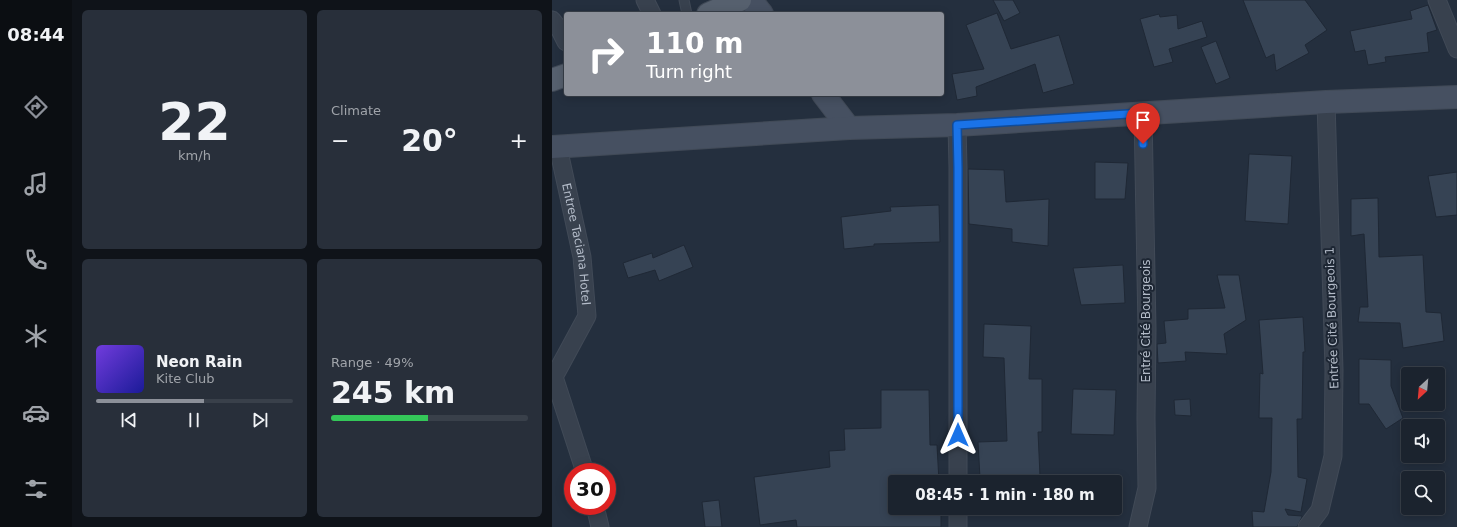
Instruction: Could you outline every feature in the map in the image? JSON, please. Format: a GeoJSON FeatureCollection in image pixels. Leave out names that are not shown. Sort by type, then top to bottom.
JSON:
{"type":"FeatureCollection","features":[{"type":"Feature","properties":{"kind":"main road"},"geometry":{"type":"LineString","coordinates":[[713,12],[740,0]]}},
{"type":"Feature","properties":{"kind":"main road"},"geometry":{"type":"LineString","coordinates":[[751,0],[760,12]]}},
{"type":"Feature","properties":{"kind":"main road"},"geometry":{"type":"LineString","coordinates":[[552,80],[564,76]]}},
{"type":"Feature","properties":{"kind":"main road"},"geometry":{"type":"LineString","coordinates":[[825,96],[849,128]]}},
{"type":"Feature","properties":{"kind":"main road"},"geometry":{"type":"LineString","coordinates":[[555,147],[849,128],[957,125],[1326,102],[1457,97]]}},
{"type":"Feature","properties":{"kind":"street"},"geometry":{"type":"LineString","coordinates":[[645,0],[651,12]]}},
{"type":"Feature","properties":{"kind":"street"},"geometry":{"type":"LineString","coordinates":[[1437,0],[1457,49]]}},
{"type":"Feature","properties":{"kind":"street"},"geometry":{"type":"LineString","coordinates":[[552,20],[564,38]]}},
{"type":"Feature","properties":{"kind":"street","name":"Entrée Cité Bourgeois 1"},"geometry":{"type":"LineString","coordinates":[[1307,527],[1320,510],[1333,456],[1334,370],[1326,102]]}},
{"type":"Feature","properties":{"kind":"street","name":"Entré Cité Bourgeois"},"geometry":{"type":"LineString","coordinates":[[1138,527],[1147,488],[1147,329],[1143,113]]}},
{"type":"Feature","properties":{"kind":"street"},"geometry":{"type":"LineString","coordinates":[[957,125],[958,475]]}},
{"type":"Feature","properties":{"kind":"street","name":"Entree Taciana Hotel"},"geometry":{"type":"LineString","coordinates":[[555,147],[582,257],[587,316],[554,377],[582,463]]}},
{"type":"Feature","properties":{"kind":"street"},"geometry":{"type":"LineString","coordinates":[[597,515],[600,527]]}},
{"type":"Feature","properties":{"kind":"street"},"geometry":{"type":"LineString","coordinates":[[958,515],[958,527]]}},
{"type":"Feature","properties":{"kind":"lane"},"geometry":{"type":"LineString","coordinates":[[684,0],[687,12]]}},
{"type":"Feature","properties":{"kind":"building"},"geometry":{"type":"Polygon","coordinates":[[[993,0],[1013,0],[1020,13],[1004,21],[993,0]]]}},
{"type":"Feature","properties":{"kind":"building"},"geometry":{"type":"Polygon","coordinates":[[[1243,0],[1305,0],[1327,30],[1305,45],[1309,53],[1276,71],[1274,54],[1266,58],[1243,0]]]}},
{"type":"Feature","properties":{"kind":"building"},"geometry":{"type":"Polygon","coordinates":[[[1428,5],[1437,30],[1427,33],[1429,52],[1385,57],[1386,62],[1368,65],[1365,50],[1355,52],[1350,31],[1412,19],[1410,11],[1428,5]]]}},
{"type":"Feature","properties":{"kind":"building"},"geometry":{"type":"Polygon","coordinates":[[[997,13],[1011,49],[1059,35],[1074,84],[1043,93],[1035,64],[976,87],[977,96],[957,100],[952,74],[984,69],[966,25],[997,13]]]}},
{"type":"Feature","properties":{"kind":"building"},"geometry":{"type":"Polygon","coordinates":[[[1159,14],[1160,17],[1177,15],[1178,29],[1202,21],[1207,37],[1169,49],[1173,62],[1154,67],[1140,19],[1159,14]]]}},
{"type":"Feature","properties":{"kind":"building"},"geometry":{"type":"Polygon","coordinates":[[[1216,41],[1230,78],[1216,84],[1201,47],[1216,41]]]}},
{"type":"Feature","properties":{"kind":"building"},"geometry":{"type":"Polygon","coordinates":[[[1249,154],[1292,156],[1288,224],[1245,221],[1249,154]]]}},
{"type":"Feature","properties":{"kind":"building"},"geometry":{"type":"Polygon","coordinates":[[[1095,162],[1128,163],[1125,199],[1095,199],[1095,162]]]}},
{"type":"Feature","properties":{"kind":"building"},"geometry":{"type":"Polygon","coordinates":[[[968,169],[1004,170],[1006,202],[1049,199],[1048,246],[1012,242],[1012,229],[969,224],[968,169]]]}},
{"type":"Feature","properties":{"kind":"building"},"geometry":{"type":"Polygon","coordinates":[[[1457,172],[1457,215],[1436,217],[1428,176],[1457,172]]]}},
{"type":"Feature","properties":{"kind":"building"},"geometry":{"type":"Polygon","coordinates":[[[1378,198],[1379,257],[1423,255],[1426,312],[1441,313],[1444,341],[1403,348],[1400,323],[1358,322],[1360,307],[1368,307],[1364,234],[1351,236],[1351,199],[1378,198]]]}},
{"type":"Feature","properties":{"kind":"building"},"geometry":{"type":"Polygon","coordinates":[[[939,205],[940,242],[874,244],[874,246],[844,249],[841,217],[891,211],[890,207],[939,205]]]}},
{"type":"Feature","properties":{"kind":"building"},"geometry":{"type":"Polygon","coordinates":[[[684,245],[693,267],[659,281],[655,270],[628,278],[623,263],[652,253],[653,258],[684,245]]]}},
{"type":"Feature","properties":{"kind":"building"},"geometry":{"type":"Polygon","coordinates":[[[1123,265],[1125,303],[1081,305],[1073,268],[1123,265]]]}},
{"type":"Feature","properties":{"kind":"building"},"geometry":{"type":"Polygon","coordinates":[[[1217,275],[1239,275],[1246,320],[1224,334],[1227,354],[1185,352],[1186,361],[1158,363],[1157,344],[1166,343],[1164,321],[1188,319],[1188,309],[1225,308],[1217,275]]]}},
{"type":"Feature","properties":{"kind":"building"},"geometry":{"type":"Polygon","coordinates":[[[1303,317],[1305,352],[1303,352],[1302,419],[1297,419],[1298,477],[1307,479],[1301,512],[1285,509],[1288,515],[1302,517],[1297,527],[1253,527],[1252,511],[1264,512],[1271,472],[1272,418],[1259,418],[1260,373],[1263,374],[1259,320],[1303,317]]]}},
{"type":"Feature","properties":{"kind":"building"},"geometry":{"type":"Polygon","coordinates":[[[984,324],[1031,326],[1029,379],[1042,379],[1042,432],[1038,432],[1040,475],[980,475],[978,442],[1007,441],[1004,358],[983,357],[984,324]]]}},
{"type":"Feature","properties":{"kind":"building"},"geometry":{"type":"Polygon","coordinates":[[[1359,359],[1391,360],[1391,386],[1403,418],[1386,429],[1369,404],[1359,404],[1359,359]]]}},
{"type":"Feature","properties":{"kind":"building"},"geometry":{"type":"Polygon","coordinates":[[[1073,389],[1116,390],[1114,435],[1071,434],[1073,389]]]}},
{"type":"Feature","properties":{"kind":"building"},"geometry":{"type":"Polygon","coordinates":[[[881,390],[929,390],[930,445],[937,445],[939,475],[888,475],[888,515],[941,515],[941,527],[797,527],[796,520],[760,525],[754,477],[830,467],[829,451],[845,450],[844,429],[881,428],[881,390]]]}},
{"type":"Feature","properties":{"kind":"building"},"geometry":{"type":"Polygon","coordinates":[[[1190,399],[1191,416],[1175,415],[1174,400],[1190,399]]]}},
{"type":"Feature","properties":{"kind":"building"},"geometry":{"type":"Polygon","coordinates":[[[719,500],[722,527],[705,527],[702,502],[719,500]]]}},
{"type":"Feature","properties":{"kind":"route"},"geometry":{"type":"LineString","coordinates":[[958,435],[957,125],[1143,113],[1143,144]]}}]}
